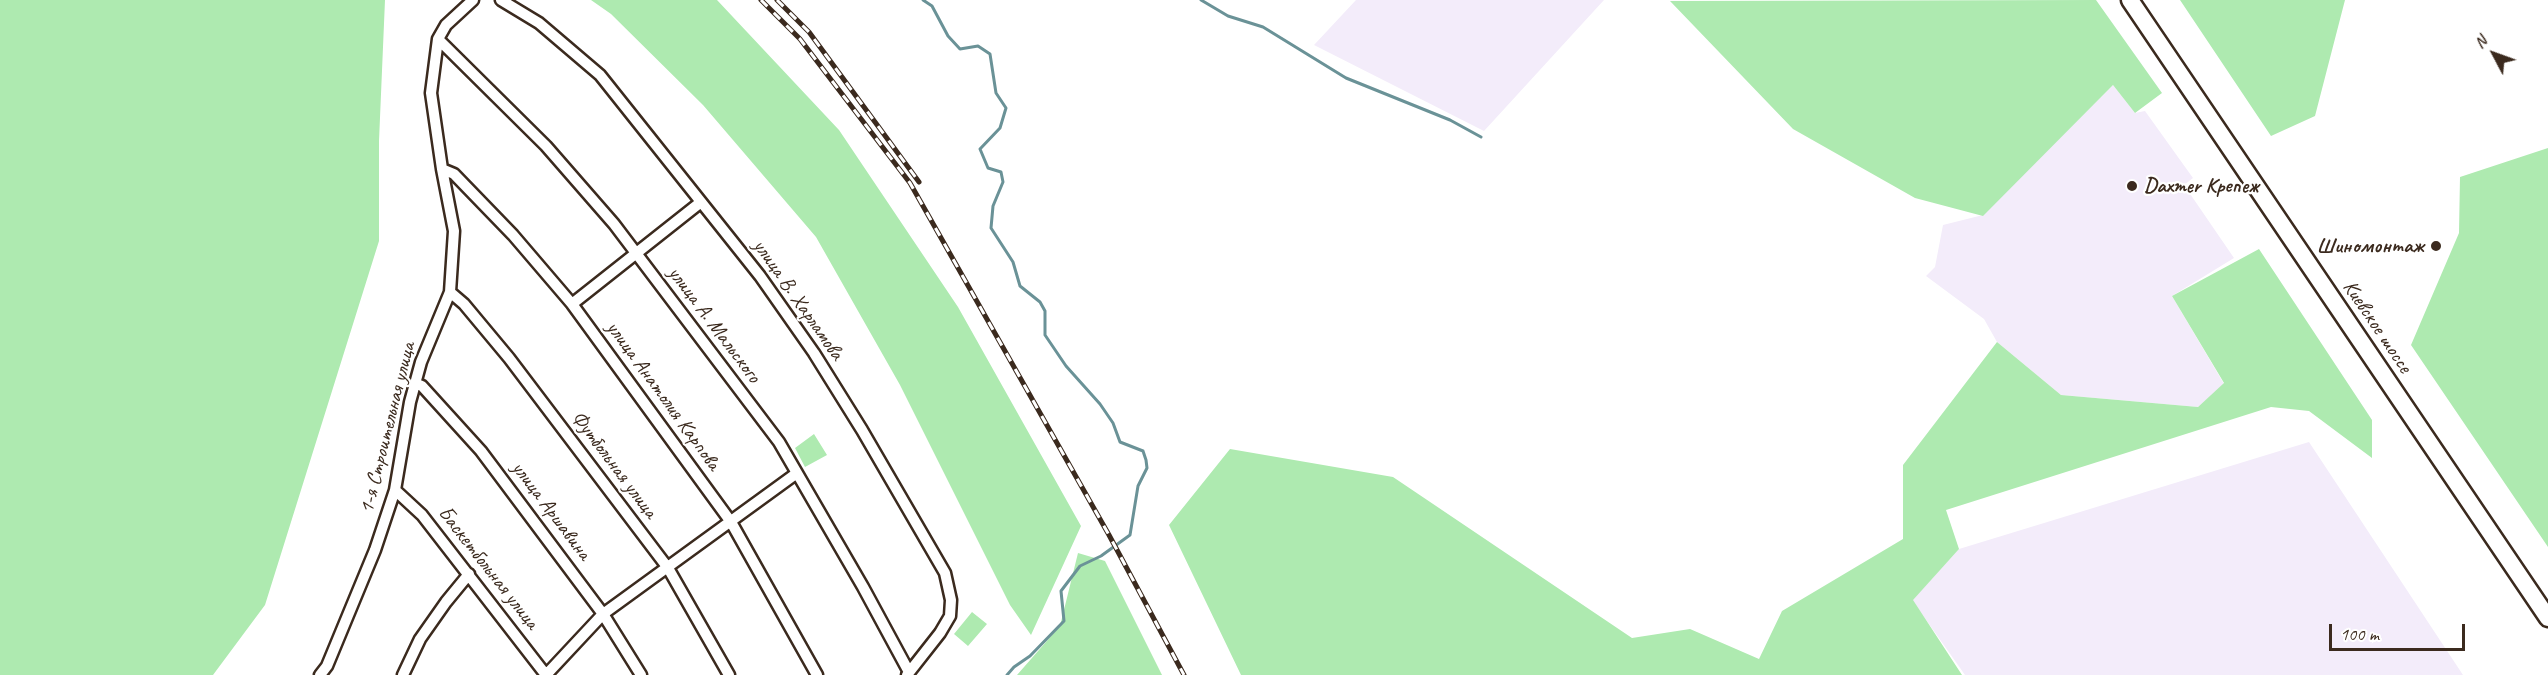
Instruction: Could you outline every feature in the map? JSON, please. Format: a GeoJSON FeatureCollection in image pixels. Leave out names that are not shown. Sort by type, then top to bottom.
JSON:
{"type":"FeatureCollection","features":[{"type":"Feature","properties":{"kind":"highway","name":"Киевское шоссе"},"geometry":{"type":"LineString","coordinates":[[2130,0],[2548,618]]}},
{"type":"Feature","properties":{"kind":"street"},"geometry":{"type":"LineString","coordinates":[[438,39],[446,26],[473,0]]}},
{"type":"Feature","properties":{"kind":"street","name":"улица В. Харламова"},"geometry":{"type":"LineString","coordinates":[[501,0],[539,23],[600,75],[760,276],[814,353],[945,573],[951,600],[950,616],[940,633],[908,674]]}},
{"type":"Feature","properties":{"kind":"street","name":"1-я Строительная улица"},"geometry":{"type":"LineString","coordinates":[[320,675],[327,666],[375,550],[395,490],[421,362],[450,292],[454,231],[441,169],[430,93],[438,39]]}},
{"type":"Feature","properties":{"kind":"street","name":"улица А. Мальского"},"geometry":{"type":"LineString","coordinates":[[438,39],[546,146],[614,224],[779,442],[908,674]]}},
{"type":"Feature","properties":{"kind":"street","name":"улица Анатолия Карпова"},"geometry":{"type":"LineString","coordinates":[[441,169],[454,174],[513,235],[572,304],[731,522],[817,675]]}},
{"type":"Feature","properties":{"kind":"street"},"geometry":{"type":"LineString","coordinates":[[572,304],[701,202]]}},
{"type":"Feature","properties":{"kind":"street","name":"Футбольная улица"},"geometry":{"type":"LineString","coordinates":[[450,292],[464,304],[509,358],[668,568],[729,675]]}},
{"type":"Feature","properties":{"kind":"street","name":"улица Аршавина"},"geometry":{"type":"LineString","coordinates":[[415,383],[422,386],[481,451],[603,614],[641,675]]}},
{"type":"Feature","properties":{"kind":"street"},"geometry":{"type":"LineString","coordinates":[[546,675],[603,614],[797,473]]}},
{"type":"Feature","properties":{"kind":"street","name":"Баскетбольная улица"},"geometry":{"type":"LineString","coordinates":[[395,490],[422,515],[546,675]]}},
{"type":"Feature","properties":{"kind":"street"},"geometry":{"type":"LineString","coordinates":[[403,675],[420,639],[446,602],[470,574]]}},
{"type":"Feature","properties":{"kind":"shaded area"},"geometry":{"type":"Polygon","coordinates":[[[1356,0],[1604,0],[1484,131],[1314,45],[1356,0]]]}},
{"type":"Feature","properties":{"kind":"shaded area"},"geometry":{"type":"Polygon","coordinates":[[[2113,85],[2135,113],[2145,111],[2193,178],[2184,185],[2234,258],[2172,296],[2224,384],[2198,407],[2061,395],[1997,342],[1984,319],[1926,276],[1935,267],[1943,225],[1983,215],[2113,85]]]}},
{"type":"Feature","properties":{"kind":"shaded area"},"geometry":{"type":"Polygon","coordinates":[[[2309,442],[2463,675],[1965,675],[1912,600],[1959,549],[2309,442]]]}},
{"type":"Feature","properties":{"kind":"green space"},"geometry":{"type":"Polygon","coordinates":[[[0,0],[385,0],[379,141],[379,241],[265,605],[213,675],[0,675],[0,0]]]}},
{"type":"Feature","properties":{"kind":"green space"},"geometry":{"type":"Polygon","coordinates":[[[591,0],[717,0],[839,130],[958,307],[1081,526],[1031,635],[1010,605],[900,385],[816,237],[703,105],[611,14],[591,0]]]}},
{"type":"Feature","properties":{"kind":"green space"},"geometry":{"type":"Polygon","coordinates":[[[2096,0],[2162,93],[2135,113],[2113,85],[1983,216],[1915,198],[1793,129],[1670,1],[2096,0]]]}},
{"type":"Feature","properties":{"kind":"green space"},"geometry":{"type":"Polygon","coordinates":[[[2180,0],[2345,0],[2315,116],[2271,136],[2180,0]]]}},
{"type":"Feature","properties":{"kind":"green space"},"geometry":{"type":"Polygon","coordinates":[[[2548,148],[2548,547],[2411,345],[2459,233],[2460,177],[2548,148]]]}},
{"type":"Feature","properties":{"kind":"green space"},"geometry":{"type":"Polygon","coordinates":[[[2259,249],[2372,420],[2372,458],[2309,411],[2271,407],[1946,510],[1959,549],[1913,600],[1962,675],[1241,675],[1169,525],[1230,449],[1393,477],[1632,638],[1690,629],[1759,659],[1782,611],[1903,539],[1903,465],[1997,342],[2061,395],[2198,407],[2224,383],[2172,296],[2259,249]]]}},
{"type":"Feature","properties":{"kind":"green space"},"geometry":{"type":"Polygon","coordinates":[[[814,434],[827,455],[805,467],[795,448],[814,434]]]}},
{"type":"Feature","properties":{"kind":"green space"},"geometry":{"type":"Polygon","coordinates":[[[1078,553],[1105,561],[1162,675],[1017,675],[1060,626],[1078,553]]]}},
{"type":"Feature","properties":{"kind":"green space"},"geometry":{"type":"Polygon","coordinates":[[[972,612],[987,624],[968,646],[954,634],[972,612]]]}},
{"type":"Feature","properties":{"kind":"waterway"},"geometry":{"type":"LineString","coordinates":[[923,0],[932,6],[948,36],[960,49],[978,46],[990,54],[996,93],[1006,108],[1000,128],[980,149],[988,168],[1001,172],[1003,182],[993,206],[991,228],[1013,262],[1020,286],[1040,302],[1045,311],[1045,335],[1066,366],[1100,404],[1113,423],[1120,442],[1143,451],[1147,468],[1138,486],[1130,535],[1101,556],[1080,566],[1061,591],[1064,621],[1030,656],[1007,675]]}},
{"type":"Feature","properties":{"kind":"waterway"},"geometry":{"type":"LineString","coordinates":[[1201,0],[1228,16],[1263,27],[1346,78],[1450,120],[1481,137]]}},
{"type":"Feature","properties":{"kind":"railway"},"geometry":{"type":"LineString","coordinates":[[761,0],[800,39],[910,183],[1109,535],[1184,675]]}},
{"type":"Feature","properties":{"kind":"railway"},"geometry":{"type":"LineString","coordinates":[[777,0],[809,32],[919,182]]}},
{"type":"Feature","properties":{"kind":"place","name":"Daxmer Крепеж"},"geometry":{"type":"Point","coordinates":[2132,186]}},
{"type":"Feature","properties":{"kind":"place","name":"Шиномонтаж"},"geometry":{"type":"Point","coordinates":[2436,246]}}]}
